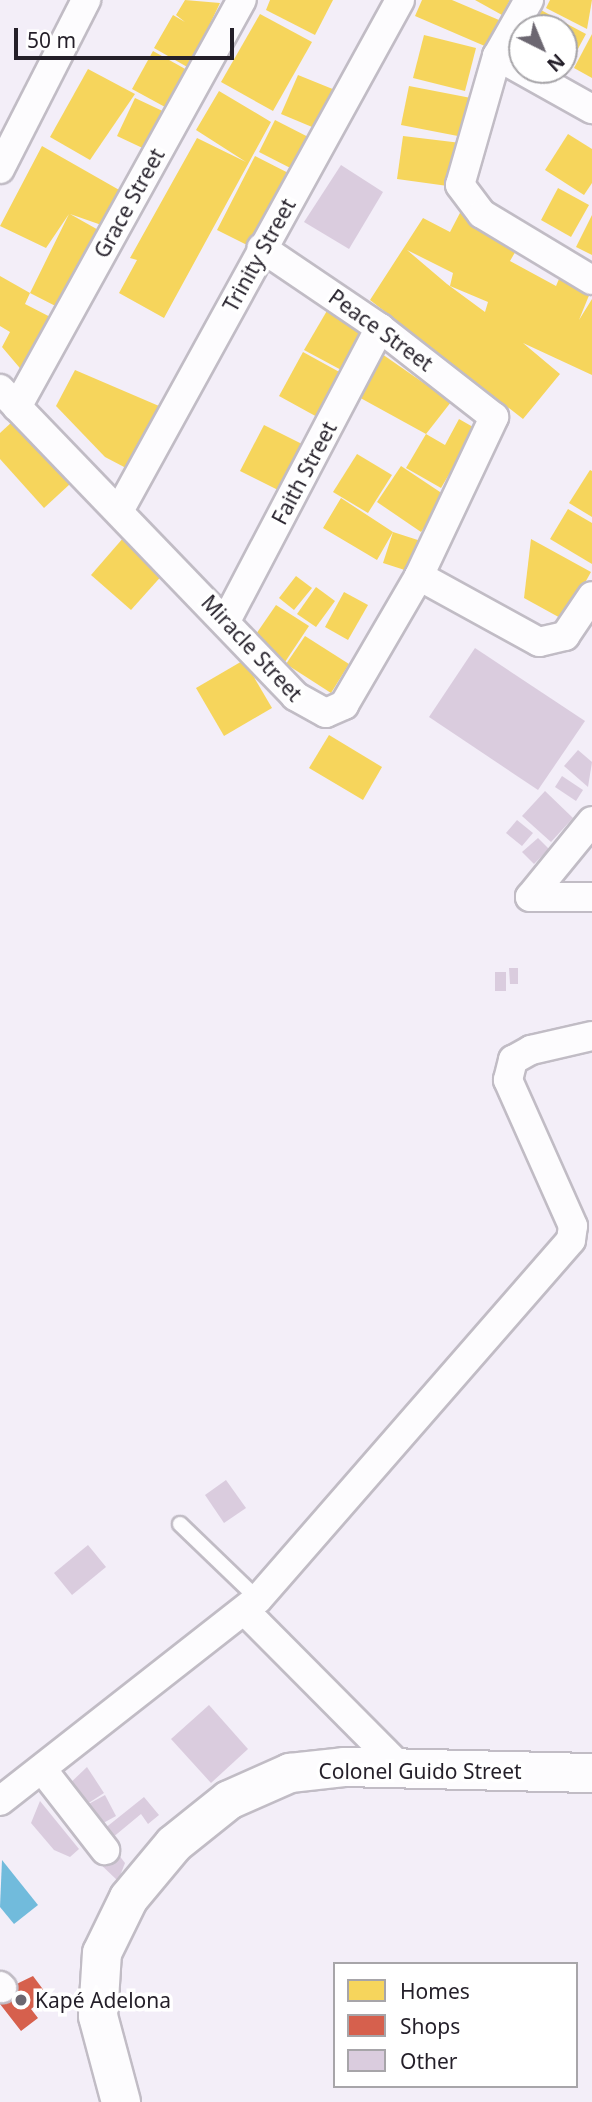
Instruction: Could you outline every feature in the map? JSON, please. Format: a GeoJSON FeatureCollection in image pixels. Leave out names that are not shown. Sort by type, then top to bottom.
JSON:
{"type":"FeatureCollection","features":[{"type":"Feature","properties":{"kind":"street"},"geometry":{"type":"LineString","coordinates":[[0,169],[86,0]]}},
{"type":"Feature","properties":{"kind":"street","name":"Grace Street"},"geometry":{"type":"LineString","coordinates":[[9,398],[242,0]]}},
{"type":"Feature","properties":{"kind":"street"},"geometry":{"type":"LineString","coordinates":[[528,0],[497,56],[460,185],[466,200],[592,280]]}},
{"type":"Feature","properties":{"kind":"street","name":"Trinity Street"},"geometry":{"type":"LineString","coordinates":[[119,511],[393,2]]}},
{"type":"Feature","properties":{"kind":"street"},"geometry":{"type":"LineString","coordinates":[[497,56],[592,109]]}},
{"type":"Feature","properties":{"kind":"street","name":"Peace Street"},"geometry":{"type":"LineString","coordinates":[[262,248],[380,328],[494,417]]}},
{"type":"Feature","properties":{"kind":"street","name":"Faith Street"},"geometry":{"type":"LineString","coordinates":[[227,619],[380,328]]}},
{"type":"Feature","properties":{"kind":"street","name":"Miracle Street"},"geometry":{"type":"LineString","coordinates":[[9,398],[227,619],[295,696],[327,713],[357,687],[419,576],[494,417]]}},
{"type":"Feature","properties":{"kind":"street"},"geometry":{"type":"LineString","coordinates":[[419,576],[539,642],[565,636],[592,596]]}},
{"type":"Feature","properties":{"kind":"street"},"geometry":{"type":"LineString","coordinates":[[592,821],[530,897],[592,897]]}},
{"type":"Feature","properties":{"kind":"street"},"geometry":{"type":"LineString","coordinates":[[0,1801],[251,1605],[571,1240],[573,1226],[508,1080],[513,1060],[531,1050],[592,1036]]}},
{"type":"Feature","properties":{"kind":"street"},"geometry":{"type":"LineString","coordinates":[[251,1605],[402,1769]]}},
{"type":"Feature","properties":{"kind":"street"},"geometry":{"type":"LineString","coordinates":[[42,1769],[105,1850]]}},
{"type":"Feature","properties":{"kind":"street","name":"Colonel Guido Street"},"geometry":{"type":"LineString","coordinates":[[121,2102],[98,2016],[102,1953],[129,1899],[174,1844],[229,1800],[290,1773],[402,1769],[592,1773]]}},
{"type":"Feature","properties":{"kind":"lane"},"geometry":{"type":"LineString","coordinates":[[180,1524],[251,1605]]}},
{"type":"Feature","properties":{"kind":"water"},"geometry":{"type":"Polygon","coordinates":[[[2,1860],[38,1905],[14,1924],[0,1907],[2,1860]]]}},
{"type":"Feature","properties":{"kind":"building: Homes"},"geometry":{"type":"Polygon","coordinates":[[[185,0],[220,3],[189,68],[154,48],[173,15],[185,22],[176,15],[185,0]]]}},
{"type":"Feature","properties":{"kind":"building: Homes"},"geometry":{"type":"Polygon","coordinates":[[[270,0],[333,0],[315,35],[266,10],[270,0]]]}},
{"type":"Feature","properties":{"kind":"building: Homes"},"geometry":{"type":"Polygon","coordinates":[[[422,0],[452,0],[499,20],[487,47],[415,16],[422,0]]]}},
{"type":"Feature","properties":{"kind":"building: Homes"},"geometry":{"type":"Polygon","coordinates":[[[475,0],[510,0],[502,15],[475,0]]]}},
{"type":"Feature","properties":{"kind":"building: Homes"},"geometry":{"type":"Polygon","coordinates":[[[550,0],[592,0],[587,29],[578,24],[578,14],[558,14],[546,8],[550,0]]]}},
{"type":"Feature","properties":{"kind":"building: Homes"},"geometry":{"type":"Polygon","coordinates":[[[539,9],[548,14],[536,14],[539,9]]]}},
{"type":"Feature","properties":{"kind":"building: Homes"},"geometry":{"type":"Polygon","coordinates":[[[260,14],[312,42],[273,111],[221,82],[260,14]]]}},
{"type":"Feature","properties":{"kind":"building: Homes"},"geometry":{"type":"Polygon","coordinates":[[[578,30],[586,34],[578,49],[578,30]]]}},
{"type":"Feature","properties":{"kind":"building: Homes"},"geometry":{"type":"Polygon","coordinates":[[[592,34],[592,78],[578,70],[578,60],[592,34]]]}},
{"type":"Feature","properties":{"kind":"building: Homes"},"geometry":{"type":"Polygon","coordinates":[[[424,35],[476,48],[465,91],[413,78],[424,35]]]}},
{"type":"Feature","properties":{"kind":"building: Homes"},"geometry":{"type":"Polygon","coordinates":[[[153,51],[196,75],[176,113],[132,89],[153,51]]]}},
{"type":"Feature","properties":{"kind":"building: Homes"},"geometry":{"type":"Polygon","coordinates":[[[88,69],[135,94],[90,160],[50,137],[88,69]]]}},
{"type":"Feature","properties":{"kind":"building: Homes"},"geometry":{"type":"Polygon","coordinates":[[[298,75],[340,92],[324,132],[281,114],[298,75]]]}},
{"type":"Feature","properties":{"kind":"building: Homes"},"geometry":{"type":"Polygon","coordinates":[[[409,86],[471,98],[463,137],[401,125],[409,86]]]}},
{"type":"Feature","properties":{"kind":"building: Homes"},"geometry":{"type":"Polygon","coordinates":[[[219,91],[271,122],[164,318],[119,293],[137,260],[130,258],[197,138],[246,162],[196,130],[219,91]]]}},
{"type":"Feature","properties":{"kind":"building: Homes"},"geometry":{"type":"Polygon","coordinates":[[[135,98],[169,114],[151,152],[117,136],[135,98]]]}},
{"type":"Feature","properties":{"kind":"building: Homes"},"geometry":{"type":"Polygon","coordinates":[[[275,120],[320,143],[304,175],[259,152],[275,120]]]}},
{"type":"Feature","properties":{"kind":"building: Homes"},"geometry":{"type":"Polygon","coordinates":[[[568,134],[592,149],[592,183],[584,195],[545,170],[568,134]]]}},
{"type":"Feature","properties":{"kind":"building: Homes"},"geometry":{"type":"Polygon","coordinates":[[[403,136],[461,143],[455,187],[397,179],[403,136]]]}},
{"type":"Feature","properties":{"kind":"building: Homes"},"geometry":{"type":"Polygon","coordinates":[[[42,146],[128,195],[110,228],[70,214],[109,236],[75,316],[30,293],[69,214],[46,248],[0,226],[42,146]]]}},
{"type":"Feature","properties":{"kind":"building: Homes"},"geometry":{"type":"Polygon","coordinates":[[[255,156],[306,182],[292,208],[273,199],[249,246],[217,230],[255,156]]]}},
{"type":"Feature","properties":{"kind":"building: Homes"},"geometry":{"type":"Polygon","coordinates":[[[558,188],[589,205],[571,237],[541,220],[558,188]]]}},
{"type":"Feature","properties":{"kind":"building: Homes"},"geometry":{"type":"Polygon","coordinates":[[[461,211],[476,214],[477,228],[517,249],[510,261],[556,286],[562,272],[592,288],[579,320],[592,299],[592,375],[523,343],[560,374],[523,419],[370,300],[423,218],[450,232],[461,211]],[[407,250],[447,284],[485,312],[488,302],[450,286],[453,273],[407,250]]]}},
{"type":"Feature","properties":{"kind":"building: Homes"},"geometry":{"type":"Polygon","coordinates":[[[592,215],[592,255],[576,247],[592,215]]]}},
{"type":"Feature","properties":{"kind":"building: Homes"},"geometry":{"type":"Polygon","coordinates":[[[0,276],[30,293],[25,304],[60,322],[30,380],[2,347],[10,332],[0,326],[0,276]]]}},
{"type":"Feature","properties":{"kind":"building: Homes"},"geometry":{"type":"Polygon","coordinates":[[[328,309],[377,338],[345,372],[304,350],[328,309]]]}},
{"type":"Feature","properties":{"kind":"building: Homes"},"geometry":{"type":"Polygon","coordinates":[[[303,352],[343,374],[319,418],[279,396],[303,352]]]}},
{"type":"Feature","properties":{"kind":"building: Homes"},"geometry":{"type":"Polygon","coordinates":[[[382,354],[451,402],[426,434],[355,395],[382,354]]]}},
{"type":"Feature","properties":{"kind":"building: Homes"},"geometry":{"type":"Polygon","coordinates":[[[75,370],[180,415],[147,479],[105,457],[56,406],[75,370]]]}},
{"type":"Feature","properties":{"kind":"building: Homes"},"geometry":{"type":"Polygon","coordinates":[[[459,419],[487,435],[461,454],[441,488],[406,468],[426,434],[445,445],[459,419]]]}},
{"type":"Feature","properties":{"kind":"building: Homes"},"geometry":{"type":"Polygon","coordinates":[[[13,421],[70,484],[44,508],[0,459],[0,433],[13,421]]]}},
{"type":"Feature","properties":{"kind":"building: Homes"},"geometry":{"type":"Polygon","coordinates":[[[264,425],[308,447],[284,493],[240,471],[264,425]]]}},
{"type":"Feature","properties":{"kind":"building: Homes"},"geometry":{"type":"Polygon","coordinates":[[[357,454],[392,475],[368,513],[333,492],[357,454]]]}},
{"type":"Feature","properties":{"kind":"building: Homes"},"geometry":{"type":"Polygon","coordinates":[[[401,466],[446,496],[421,532],[377,502],[401,466]]]}},
{"type":"Feature","properties":{"kind":"building: Homes"},"geometry":{"type":"Polygon","coordinates":[[[590,470],[592,471],[592,517],[569,503],[590,470]]]}},
{"type":"Feature","properties":{"kind":"building: Homes"},"geometry":{"type":"Polygon","coordinates":[[[341,498],[393,532],[377,560],[323,528],[341,498]]]}},
{"type":"Feature","properties":{"kind":"building: Homes"},"geometry":{"type":"Polygon","coordinates":[[[568,509],[592,523],[592,564],[550,539],[568,509]]]}},
{"type":"Feature","properties":{"kind":"building: Homes"},"geometry":{"type":"Polygon","coordinates":[[[393,532],[424,542],[414,573],[383,563],[393,532]]]}},
{"type":"Feature","properties":{"kind":"building: Homes"},"geometry":{"type":"Polygon","coordinates":[[[124,537],[165,572],[131,610],[91,575],[124,537]]]}},
{"type":"Feature","properties":{"kind":"building: Homes"},"geometry":{"type":"Polygon","coordinates":[[[531,539],[591,572],[564,620],[524,598],[531,539]]]}},
{"type":"Feature","properties":{"kind":"building: Homes"},"geometry":{"type":"Polygon","coordinates":[[[296,576],[312,588],[294,610],[279,598],[296,576]]]}},
{"type":"Feature","properties":{"kind":"building: Homes"},"geometry":{"type":"Polygon","coordinates":[[[316,587],[335,601],[316,627],[297,614],[316,587]]]}},
{"type":"Feature","properties":{"kind":"building: Homes"},"geometry":{"type":"Polygon","coordinates":[[[344,592],[368,605],[348,640],[325,627],[344,592]]]}},
{"type":"Feature","properties":{"kind":"building: Homes"},"geometry":{"type":"Polygon","coordinates":[[[276,605],[309,626],[285,662],[252,640],[276,605]]]}},
{"type":"Feature","properties":{"kind":"building: Homes"},"geometry":{"type":"Polygon","coordinates":[[[305,636],[349,664],[331,693],[286,664],[305,636]]]}},
{"type":"Feature","properties":{"kind":"building: Homes"},"geometry":{"type":"Polygon","coordinates":[[[244,660],[272,708],[224,736],[196,688],[244,660]]]}},
{"type":"Feature","properties":{"kind":"building: Homes"},"geometry":{"type":"Polygon","coordinates":[[[329,735],[382,767],[363,800],[309,768],[329,735]]]}},
{"type":"Feature","properties":{"kind":"building: Shops","name":"Kapé Adelona"},"geometry":{"type":"Polygon","coordinates":[[[33,1976],[48,1996],[31,2009],[38,2018],[21,2031],[0,2004],[0,1992],[33,1976]]]}},
{"type":"Feature","properties":{"kind":"building: Other"},"geometry":{"type":"Polygon","coordinates":[[[341,165],[383,192],[349,249],[304,222],[341,165]]]}},
{"type":"Feature","properties":{"kind":"building: Other"},"geometry":{"type":"Polygon","coordinates":[[[475,648],[585,721],[538,790],[429,717],[475,648]]]}},
{"type":"Feature","properties":{"kind":"building: Other"},"geometry":{"type":"Polygon","coordinates":[[[578,750],[592,762],[588,787],[564,766],[578,750]]]}},
{"type":"Feature","properties":{"kind":"building: Other"},"geometry":{"type":"Polygon","coordinates":[[[562,776],[583,790],[576,801],[555,787],[562,776]]]}},
{"type":"Feature","properties":{"kind":"building: Other"},"geometry":{"type":"Polygon","coordinates":[[[545,791],[573,818],[551,842],[522,816],[545,791]]]}},
{"type":"Feature","properties":{"kind":"building: Other"},"geometry":{"type":"Polygon","coordinates":[[[517,820],[533,833],[522,846],[506,833],[517,820]]]}},
{"type":"Feature","properties":{"kind":"building: Other"},"geometry":{"type":"Polygon","coordinates":[[[538,838],[549,849],[534,864],[522,852],[538,838]]]}},
{"type":"Feature","properties":{"kind":"building: Other"},"geometry":{"type":"Polygon","coordinates":[[[509,968],[518,968],[518,984],[510,984],[509,968]]]}},
{"type":"Feature","properties":{"kind":"building: Other"},"geometry":{"type":"Polygon","coordinates":[[[495,972],[506,972],[506,991],[495,991],[495,972]]]}},
{"type":"Feature","properties":{"kind":"building: Other"},"geometry":{"type":"Polygon","coordinates":[[[226,1480],[246,1508],[224,1523],[205,1495],[226,1480]]]}},
{"type":"Feature","properties":{"kind":"building: Other"},"geometry":{"type":"Polygon","coordinates":[[[88,1545],[106,1567],[72,1595],[54,1573],[88,1545]]]}},
{"type":"Feature","properties":{"kind":"building: Other"},"geometry":{"type":"Polygon","coordinates":[[[209,1705],[248,1749],[211,1783],[171,1739],[209,1705]]]}},
{"type":"Feature","properties":{"kind":"building: Other"},"geometry":{"type":"Polygon","coordinates":[[[87,1767],[104,1793],[78,1810],[65,1788],[87,1767]]]}},
{"type":"Feature","properties":{"kind":"building: Other"},"geometry":{"type":"Polygon","coordinates":[[[105,1795],[116,1816],[96,1827],[85,1806],[105,1795]]]}},
{"type":"Feature","properties":{"kind":"building: Other"},"geometry":{"type":"Polygon","coordinates":[[[144,1797],[159,1815],[148,1824],[141,1814],[106,1843],[99,1833],[144,1797]]]}},
{"type":"Feature","properties":{"kind":"building: Other"},"geometry":{"type":"Polygon","coordinates":[[[40,1801],[79,1849],[70,1857],[54,1850],[31,1823],[40,1801]]]}},
{"type":"Feature","properties":{"kind":"building: Other"},"geometry":{"type":"Polygon","coordinates":[[[118,1854],[125,1863],[118,1881],[96,1860],[118,1854]]]}},
{"type":"Feature","properties":{"kind":"place","name":"Kapé Adelona"},"geometry":{"type":"Point","coordinates":[21,2000]}}]}
